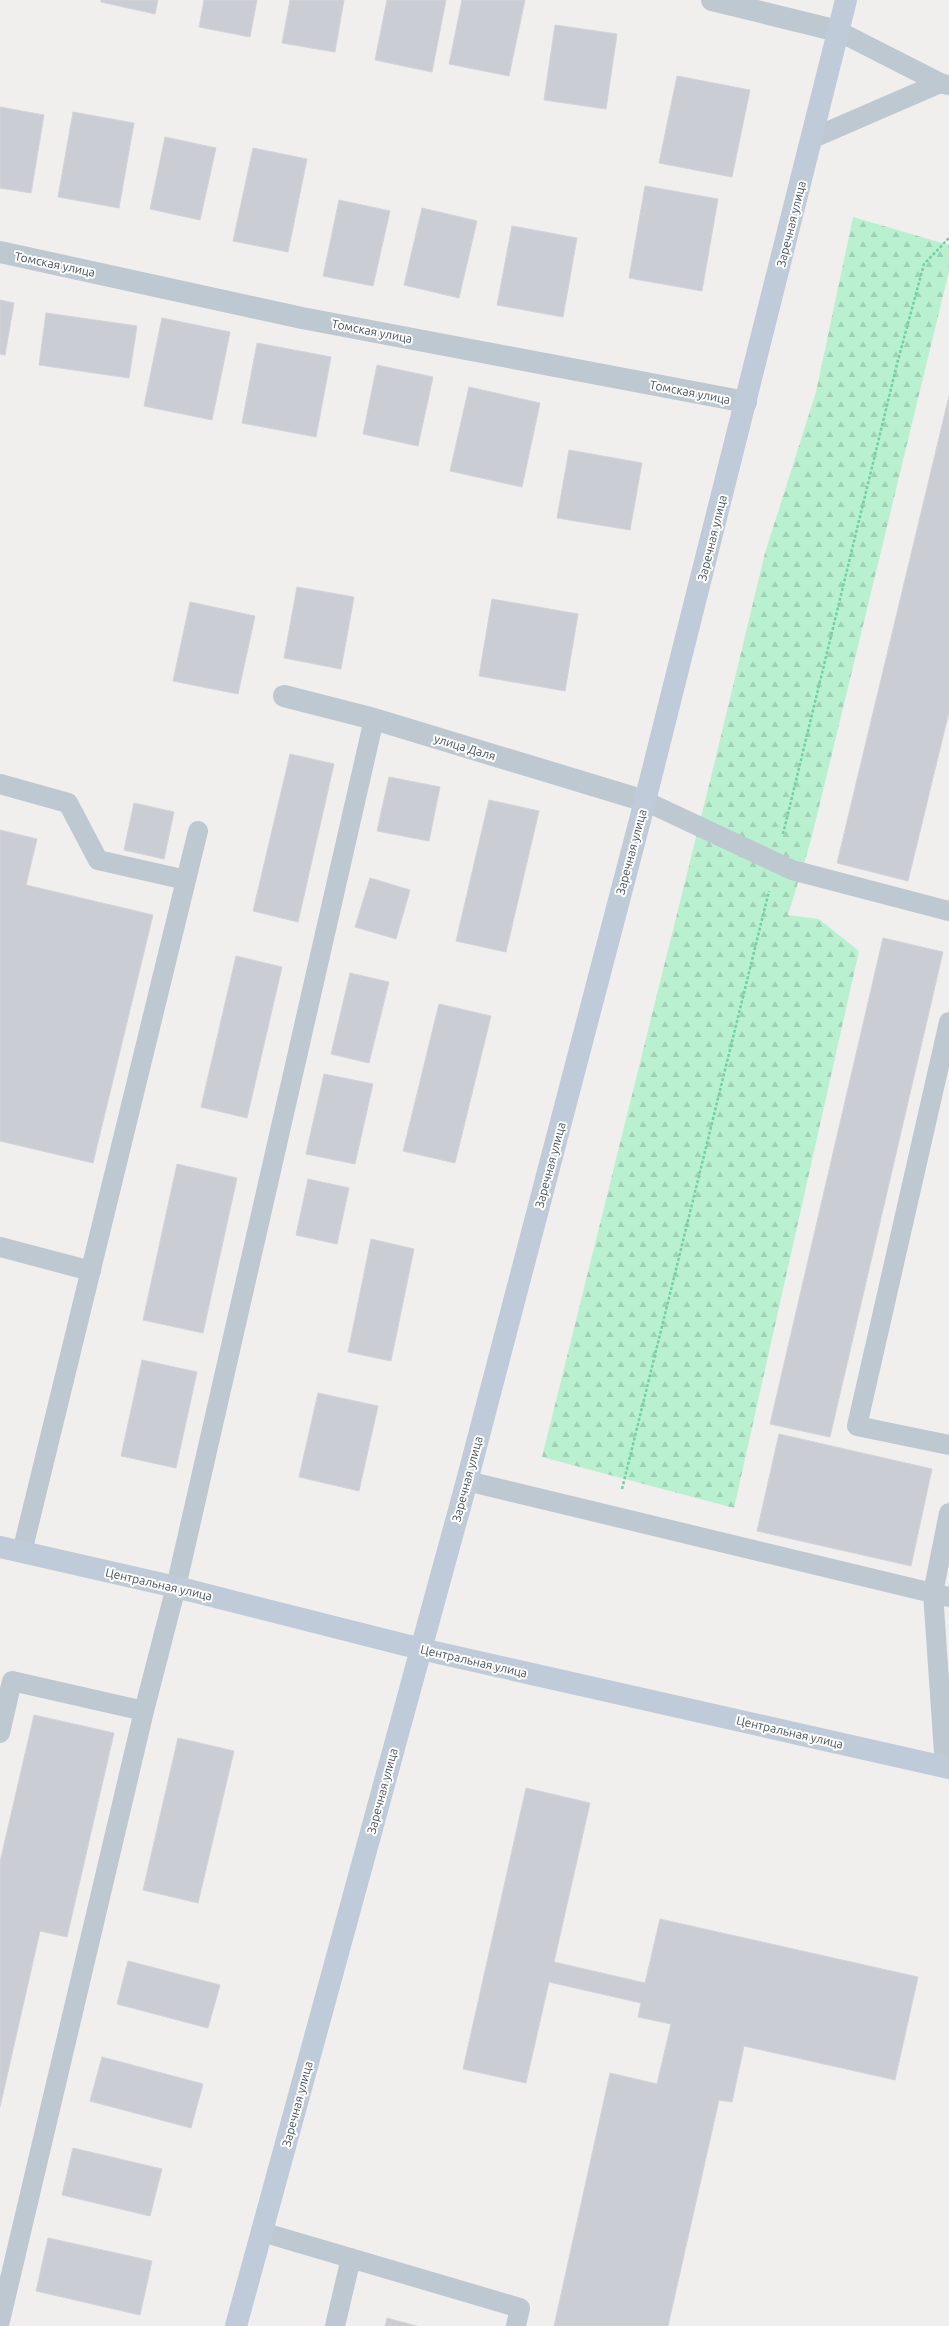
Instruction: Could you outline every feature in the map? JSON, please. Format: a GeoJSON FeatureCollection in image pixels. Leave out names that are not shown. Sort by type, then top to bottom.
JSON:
{"type":"FeatureCollection","features":[{"type":"Feature","properties":{"kind":"street"},"geometry":{"type":"LineString","coordinates":[[712,0],[838,31]]}},
{"type":"Feature","properties":{"kind":"street","name":"Заречная улица"},"geometry":{"type":"LineString","coordinates":[[236,2326],[467,1481],[645,801],[813,138],[846,0]]}},
{"type":"Feature","properties":{"kind":"street","name":"Томская улица"},"geometry":{"type":"LineString","coordinates":[[0,252],[302,318],[746,402]]}},
{"type":"Feature","properties":{"kind":"street","name":"улица Даля"},"geometry":{"type":"LineString","coordinates":[[284,696],[374,719],[645,801]]}},
{"type":"Feature","properties":{"kind":"street","name":"Центральная улица"},"geometry":{"type":"LineString","coordinates":[[0,1547],[176,1587],[421,1649],[947,1767]]}},
{"type":"Feature","properties":{"kind":"lane"},"geometry":{"type":"LineString","coordinates":[[838,31],[944,84]]}},
{"type":"Feature","properties":{"kind":"lane"},"geometry":{"type":"LineString","coordinates":[[813,138],[944,84]]}},
{"type":"Feature","properties":{"kind":"lane"},"geometry":{"type":"LineString","coordinates":[[0,2321],[144,1711],[176,1587],[374,719]]}},
{"type":"Feature","properties":{"kind":"lane"},"geometry":{"type":"LineString","coordinates":[[0,784],[68,803],[98,860],[186,880]]}},
{"type":"Feature","properties":{"kind":"lane"},"geometry":{"type":"LineString","coordinates":[[645,801],[792,870],[949,911]]}},
{"type":"Feature","properties":{"kind":"lane"},"geometry":{"type":"LineString","coordinates":[[22,1552],[198,831]]}},
{"type":"Feature","properties":{"kind":"lane"},"geometry":{"type":"LineString","coordinates":[[949,1022],[857,1426],[949,1445]]}},
{"type":"Feature","properties":{"kind":"lane"},"geometry":{"type":"LineString","coordinates":[[0,1247],[90,1271]]}},
{"type":"Feature","properties":{"kind":"lane"},"geometry":{"type":"LineString","coordinates":[[467,1481],[941,1595]]}},
{"type":"Feature","properties":{"kind":"lane"},"geometry":{"type":"LineString","coordinates":[[947,1767],[941,1595],[949,1513]]}},
{"type":"Feature","properties":{"kind":"lane"},"geometry":{"type":"LineString","coordinates":[[0,1733],[12,1681],[144,1711]]}},
{"type":"Feature","properties":{"kind":"lane"},"geometry":{"type":"LineString","coordinates":[[262,2232],[520,2308],[516,2326]]}},
{"type":"Feature","properties":{"kind":"lane"},"geometry":{"type":"LineString","coordinates":[[335,2326],[351,2258]]}},
{"type":"Feature","properties":{"kind":"green space"},"geometry":{"type":"Polygon","coordinates":[[[853,217],[949,245],[949,271],[811,840],[788,915],[819,919],[859,951],[734,1508],[542,1457],[712,773],[765,553],[816,392],[853,217]]]}},
{"type":"Feature","properties":{"kind":"building"},"geometry":{"type":"Polygon","coordinates":[[[101,0],[158,0],[155,14],[101,2],[101,0]]]}},
{"type":"Feature","properties":{"kind":"building"},"geometry":{"type":"Polygon","coordinates":[[[204,0],[257,0],[250,37],[199,27],[204,0]]]}},
{"type":"Feature","properties":{"kind":"building"},"geometry":{"type":"Polygon","coordinates":[[[290,0],[344,0],[335,52],[282,43],[290,0]]]}},
{"type":"Feature","properties":{"kind":"building"},"geometry":{"type":"Polygon","coordinates":[[[387,0],[446,0],[432,72],[375,60],[387,0]]]}},
{"type":"Feature","properties":{"kind":"building"},"geometry":{"type":"Polygon","coordinates":[[[462,0],[525,0],[509,76],[449,64],[462,0]]]}},
{"type":"Feature","properties":{"kind":"building"},"geometry":{"type":"Polygon","coordinates":[[[555,25],[617,34],[606,109],[544,100],[555,25]]]}},
{"type":"Feature","properties":{"kind":"building"},"geometry":{"type":"Polygon","coordinates":[[[677,76],[750,90],[732,177],[659,163],[677,76]]]}},
{"type":"Feature","properties":{"kind":"building"},"geometry":{"type":"Polygon","coordinates":[[[0,107],[44,115],[31,193],[0,188],[0,107]]]}},
{"type":"Feature","properties":{"kind":"building"},"geometry":{"type":"Polygon","coordinates":[[[73,112],[134,123],[119,208],[58,197],[73,112]]]}},
{"type":"Feature","properties":{"kind":"building"},"geometry":{"type":"Polygon","coordinates":[[[165,137],[216,148],[200,220],[150,209],[165,137]]]}},
{"type":"Feature","properties":{"kind":"building"},"geometry":{"type":"Polygon","coordinates":[[[253,148],[307,159],[288,252],[233,241],[253,148]]]}},
{"type":"Feature","properties":{"kind":"building"},"geometry":{"type":"Polygon","coordinates":[[[645,186],[718,199],[702,291],[629,278],[645,186]]]}},
{"type":"Feature","properties":{"kind":"building"},"geometry":{"type":"Polygon","coordinates":[[[339,200],[390,211],[373,286],[323,276],[339,200]]]}},
{"type":"Feature","properties":{"kind":"building"},"geometry":{"type":"Polygon","coordinates":[[[422,208],[477,221],[459,298],[404,285],[422,208]]]}},
{"type":"Feature","properties":{"kind":"building"},"geometry":{"type":"Polygon","coordinates":[[[512,226],[577,238],[563,317],[497,305],[512,226]]]}},
{"type":"Feature","properties":{"kind":"building"},"geometry":{"type":"Polygon","coordinates":[[[0,300],[14,303],[5,355],[0,354],[0,300]]]}},
{"type":"Feature","properties":{"kind":"building"},"geometry":{"type":"Polygon","coordinates":[[[46,313],[137,326],[129,378],[39,365],[46,313]]]}},
{"type":"Feature","properties":{"kind":"building"},"geometry":{"type":"Polygon","coordinates":[[[162,318],[230,332],[212,420],[144,406],[162,318]]]}},
{"type":"Feature","properties":{"kind":"building"},"geometry":{"type":"Polygon","coordinates":[[[257,343],[331,357],[316,437],[242,423],[257,343]]]}},
{"type":"Feature","properties":{"kind":"building"},"geometry":{"type":"Polygon","coordinates":[[[377,365],[433,377],[418,446],[363,434],[377,365]]]}},
{"type":"Feature","properties":{"kind":"building"},"geometry":{"type":"Polygon","coordinates":[[[469,387],[540,403],[522,487],[450,471],[469,387]]]}},
{"type":"Feature","properties":{"kind":"building"},"geometry":{"type":"Polygon","coordinates":[[[949,396],[949,712],[908,881],[837,863],[949,396]]]}},
{"type":"Feature","properties":{"kind":"building"},"geometry":{"type":"Polygon","coordinates":[[[569,450],[642,463],[630,530],[557,518],[569,450]]]}},
{"type":"Feature","properties":{"kind":"building"},"geometry":{"type":"Polygon","coordinates":[[[297,587],[354,597],[341,669],[284,658],[297,587]]]}},
{"type":"Feature","properties":{"kind":"building"},"geometry":{"type":"Polygon","coordinates":[[[492,599],[578,614],[565,691],[479,676],[492,599]]]}},
{"type":"Feature","properties":{"kind":"building"},"geometry":{"type":"Polygon","coordinates":[[[190,602],[255,616],[238,694],[173,681],[190,602]]]}},
{"type":"Feature","properties":{"kind":"building"},"geometry":{"type":"Polygon","coordinates":[[[290,754],[334,764],[298,922],[253,911],[290,754]]]}},
{"type":"Feature","properties":{"kind":"building"},"geometry":{"type":"Polygon","coordinates":[[[389,777],[440,787],[429,841],[377,831],[389,777]]]}},
{"type":"Feature","properties":{"kind":"building"},"geometry":{"type":"Polygon","coordinates":[[[489,800],[539,811],[506,952],[456,941],[489,800]]]}},
{"type":"Feature","properties":{"kind":"building"},"geometry":{"type":"Polygon","coordinates":[[[134,803],[174,812],[164,859],[124,850],[134,803]]]}},
{"type":"Feature","properties":{"kind":"building"},"geometry":{"type":"Polygon","coordinates":[[[0,830],[37,839],[26,885],[153,915],[93,1163],[0,1141],[0,830]]]}},
{"type":"Feature","properties":{"kind":"building"},"geometry":{"type":"Polygon","coordinates":[[[370,878],[410,890],[396,939],[355,927],[370,878]]]}},
{"type":"Feature","properties":{"kind":"building"},"geometry":{"type":"Polygon","coordinates":[[[883,938],[943,952],[830,1437],[770,1424],[883,938]]]}},
{"type":"Feature","properties":{"kind":"building"},"geometry":{"type":"Polygon","coordinates":[[[236,956],[282,967],[247,1118],[201,1107],[236,956]]]}},
{"type":"Feature","properties":{"kind":"building"},"geometry":{"type":"Polygon","coordinates":[[[350,973],[389,982],[369,1063],[331,1054],[350,973]]]}},
{"type":"Feature","properties":{"kind":"building"},"geometry":{"type":"Polygon","coordinates":[[[439,1004],[491,1016],[455,1163],[403,1151],[439,1004]]]}},
{"type":"Feature","properties":{"kind":"building"},"geometry":{"type":"Polygon","coordinates":[[[324,1074],[373,1084],[355,1164],[306,1154],[324,1074]]]}},
{"type":"Feature","properties":{"kind":"building"},"geometry":{"type":"Polygon","coordinates":[[[177,1164],[237,1178],[203,1333],[143,1320],[177,1164]]]}},
{"type":"Feature","properties":{"kind":"building"},"geometry":{"type":"Polygon","coordinates":[[[308,1179],[349,1188],[337,1244],[296,1235],[308,1179]]]}},
{"type":"Feature","properties":{"kind":"building"},"geometry":{"type":"Polygon","coordinates":[[[371,1239],[414,1249],[391,1361],[348,1352],[371,1239]]]}},
{"type":"Feature","properties":{"kind":"building"},"geometry":{"type":"Polygon","coordinates":[[[142,1360],[197,1372],[176,1468],[121,1456],[142,1360]]]}},
{"type":"Feature","properties":{"kind":"building"},"geometry":{"type":"Polygon","coordinates":[[[318,1393],[378,1406],[359,1491],[299,1477],[318,1393]]]}},
{"type":"Feature","properties":{"kind":"building"},"geometry":{"type":"Polygon","coordinates":[[[779,1434],[932,1469],[911,1566],[757,1531],[779,1434]]]}},
{"type":"Feature","properties":{"kind":"building"},"geometry":{"type":"Polygon","coordinates":[[[34,1715],[114,1733],[67,1937],[40,1931],[0,2107],[0,1862],[34,1715]]]}},
{"type":"Feature","properties":{"kind":"building"},"geometry":{"type":"Polygon","coordinates":[[[178,1738],[234,1751],[198,1903],[143,1890],[178,1738]]]}},
{"type":"Feature","properties":{"kind":"building"},"geometry":{"type":"Polygon","coordinates":[[[526,1788],[590,1803],[554,1962],[645,1983],[660,1919],[918,1977],[895,2080],[744,2046],[732,2102],[719,2100],[668,2326],[554,2326],[610,2073],[657,2084],[671,2024],[638,2017],[641,2003],[549,1982],[526,2083],[463,2069],[526,1788]]]}},
{"type":"Feature","properties":{"kind":"building"},"geometry":{"type":"Polygon","coordinates":[[[128,1961],[220,1985],[208,2028],[117,2004],[128,1961]]]}},
{"type":"Feature","properties":{"kind":"building"},"geometry":{"type":"Polygon","coordinates":[[[102,2057],[203,2084],[191,2128],[90,2101],[102,2057]]]}},
{"type":"Feature","properties":{"kind":"building"},"geometry":{"type":"Polygon","coordinates":[[[73,2148],[162,2169],[150,2216],[62,2195],[73,2148]]]}},
{"type":"Feature","properties":{"kind":"building"},"geometry":{"type":"Polygon","coordinates":[[[48,2238],[152,2261],[140,2315],[36,2291],[48,2238]]]}},
{"type":"Feature","properties":{"kind":"building"},"geometry":{"type":"Polygon","coordinates":[[[387,2318],[417,2326],[385,2326],[387,2318]]]}}]}
